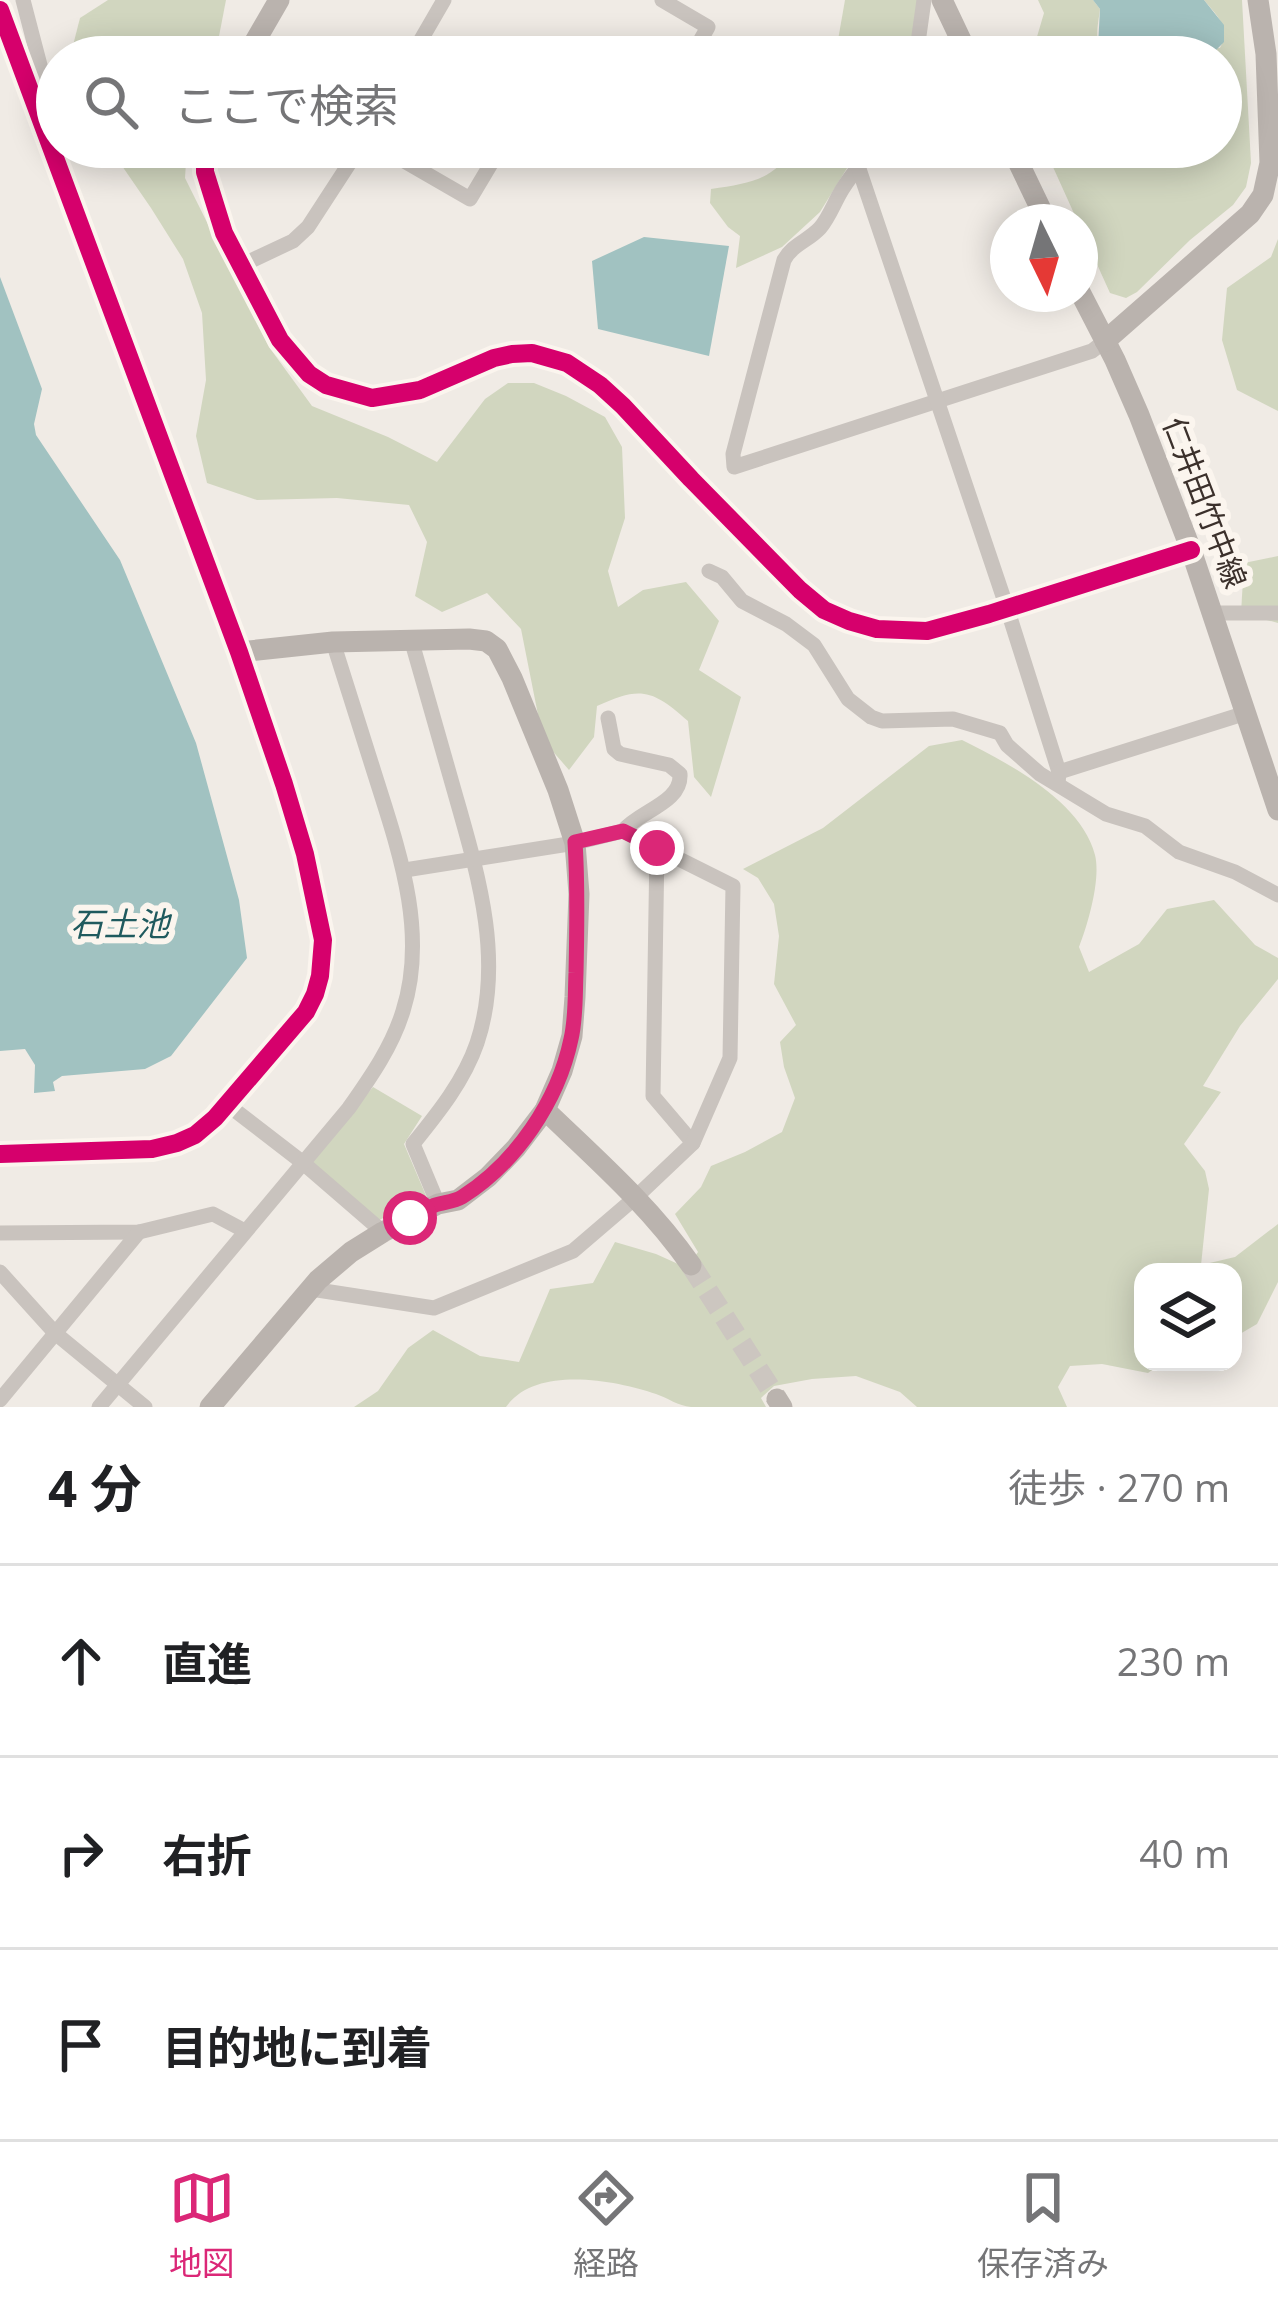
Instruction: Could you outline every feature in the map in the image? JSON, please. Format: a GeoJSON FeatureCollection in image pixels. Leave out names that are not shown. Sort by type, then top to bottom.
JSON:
{"type":"FeatureCollection","features":[{"type":"Feature","properties":{"kind":"street"},"geometry":{"type":"LineString","coordinates":[[23,0],[36,50]]}},
{"type":"Feature","properties":{"kind":"street"},"geometry":{"type":"LineString","coordinates":[[258,36],[279,0]]}},
{"type":"Feature","properties":{"kind":"street"},"geometry":{"type":"LineString","coordinates":[[423,36],[444,0]]}},
{"type":"Feature","properties":{"kind":"street"},"geometry":{"type":"LineString","coordinates":[[662,0],[708,27],[703,36]]}},
{"type":"Feature","properties":{"kind":"street"},"geometry":{"type":"LineString","coordinates":[[919,36],[924,0]]}},
{"type":"Feature","properties":{"kind":"street"},"geometry":{"type":"LineString","coordinates":[[942,0],[959,36]]}},
{"type":"Feature","properties":{"kind":"street"},"geometry":{"type":"LineString","coordinates":[[1059,778],[1007,608],[935,402],[859,170],[841,190],[822,226],[784,260],[733,454],[734,467],[935,402],[1092,351],[1106,341],[1250,214],[1263,195],[1270,163],[1266,54],[1258,0]]}},
{"type":"Feature","properties":{"kind":"street"},"geometry":{"type":"LineString","coordinates":[[0,10],[36,107]]}},
{"type":"Feature","properties":{"kind":"street"},"geometry":{"type":"LineString","coordinates":[[0,1154],[152,1149],[195,1135],[228,1106],[306,1012],[322,962],[305,854],[284,784],[59,168]]}},
{"type":"Feature","properties":{"kind":"street"},"geometry":{"type":"LineString","coordinates":[[205,168],[224,232],[290,354],[309,374],[326,385],[373,398],[420,391],[512,354],[532,353],[567,363],[623,406],[824,610],[877,629],[927,631],[1191,550]]}},
{"type":"Feature","properties":{"kind":"street"},"geometry":{"type":"LineString","coordinates":[[242,265],[293,242],[346,168]]}},
{"type":"Feature","properties":{"kind":"street"},"geometry":{"type":"LineString","coordinates":[[416,168],[470,199],[488,168]]}},
{"type":"Feature","properties":{"kind":"street"},"geometry":{"type":"LineString","coordinates":[[1022,168],[1039,204]]}},
{"type":"Feature","properties":{"kind":"street","name":"仁井田竹中線"},"geometry":{"type":"LineString","coordinates":[[1091,312],[1139,415],[1191,550],[1278,810]]}},
{"type":"Feature","properties":{"kind":"street"},"geometry":{"type":"LineString","coordinates":[[709,571],[742,601],[814,645],[848,698],[871,717],[882,721],[953,719],[1000,733],[1040,774],[1059,778],[1106,814],[1144,826],[1179,852],[1235,872],[1278,895]]}},
{"type":"Feature","properties":{"kind":"street"},"geometry":{"type":"LineString","coordinates":[[1213,613],[1278,613]]}},
{"type":"Feature","properties":{"kind":"street"},"geometry":{"type":"LineString","coordinates":[[411,639],[487,920],[489,986],[477,1043],[452,1094],[413,1144],[438,1204]]}},
{"type":"Feature","properties":{"kind":"street"},"geometry":{"type":"LineString","coordinates":[[211,1407],[311,1289],[351,1252],[438,1204],[458,1200],[516,1148],[544,1110],[572,1036],[579,894],[575,842],[558,790],[512,678],[497,649],[486,641],[333,642],[238,652]]}},
{"type":"Feature","properties":{"kind":"street"},"geometry":{"type":"LineString","coordinates":[[99,1407],[349,1108],[380,1063],[403,1012],[413,945],[405,870],[333,642]]}},
{"type":"Feature","properties":{"kind":"street"},"geometry":{"type":"LineString","coordinates":[[1059,778],[1246,713]]}},
{"type":"Feature","properties":{"kind":"street"},"geometry":{"type":"LineString","coordinates":[[405,870],[623,831],[677,790],[680,774],[669,765],[620,754],[614,748],[608,718]]}},
{"type":"Feature","properties":{"kind":"street"},"geometry":{"type":"LineString","coordinates":[[311,1289],[434,1308],[572,1251],[693,1143],[730,1058],[733,886],[623,831]]}},
{"type":"Feature","properties":{"kind":"street"},"geometry":{"type":"LineString","coordinates":[[657,848],[653,1096],[693,1143]]}},
{"type":"Feature","properties":{"kind":"street"},"geometry":{"type":"LineString","coordinates":[[228,1106],[383,1232]]}},
{"type":"Feature","properties":{"kind":"street"},"geometry":{"type":"LineString","coordinates":[[544,1110],[636,1197],[691,1265]]}},
{"type":"Feature","properties":{"kind":"street"},"geometry":{"type":"LineString","coordinates":[[0,1233],[139,1232],[213,1214],[245,1231]]}},
{"type":"Feature","properties":{"kind":"street"},"geometry":{"type":"LineString","coordinates":[[2,1392],[139,1232]]}},
{"type":"Feature","properties":{"kind":"street"},"geometry":{"type":"LineString","coordinates":[[0,1272],[55,1333],[145,1407]]}},
{"type":"Feature","properties":{"kind":"green space"},"geometry":{"type":"Polygon","coordinates":[[[108,0],[226,0],[219,36],[75,36],[80,18],[108,0]]]}},
{"type":"Feature","properties":{"kind":"green space"},"geometry":{"type":"Polygon","coordinates":[[[845,0],[918,0],[912,36],[839,36],[845,0]]]}},
{"type":"Feature","properties":{"kind":"green space"},"geometry":{"type":"Polygon","coordinates":[[[1038,0],[1093,0],[1100,9],[1098,36],[1037,36],[1044,13],[1038,0]]]}},
{"type":"Feature","properties":{"kind":"green space"},"geometry":{"type":"Polygon","coordinates":[[[1204,0],[1242,0],[1251,163],[1246,187],[1233,205],[1137,292],[1126,298],[1110,293],[1098,266],[1098,204],[1070,204],[1053,168],[1242,168],[1242,36],[1223,36],[1223,28],[1204,0]]]}},
{"type":"Feature","properties":{"kind":"green space"},"geometry":{"type":"Polygon","coordinates":[[[123,168],[186,168],[185,178],[269,347],[312,406],[437,462],[485,399],[508,383],[534,383],[605,417],[622,447],[625,518],[608,571],[618,607],[643,590],[686,582],[719,621],[699,670],[741,697],[711,797],[694,777],[688,721],[665,702],[645,694],[624,695],[597,706],[594,737],[569,770],[543,740],[521,629],[487,593],[442,612],[415,596],[427,542],[409,505],[337,498],[257,500],[207,483],[196,436],[206,380],[202,313],[183,259],[123,168]]]}},
{"type":"Feature","properties":{"kind":"green space"},"geometry":{"type":"Polygon","coordinates":[[[776,168],[847,168],[820,212],[782,247],[736,268],[740,236],[710,203],[711,189],[759,178],[776,168]]]}},
{"type":"Feature","properties":{"kind":"green space"},"geometry":{"type":"Polygon","coordinates":[[[1278,239],[1278,411],[1237,390],[1222,340],[1227,288],[1271,257],[1278,239]]]}},
{"type":"Feature","properties":{"kind":"green space"},"geometry":{"type":"Polygon","coordinates":[[[1278,556],[1278,623],[1241,613],[1244,563],[1278,556]]]}},
{"type":"Feature","properties":{"kind":"green space"},"geometry":{"type":"Polygon","coordinates":[[[962,740],[1040,786],[1075,817],[1095,855],[1090,914],[1079,947],[1089,972],[1139,944],[1167,909],[1214,900],[1255,945],[1278,958],[1278,979],[1240,1026],[1203,1086],[1221,1092],[1184,1144],[1205,1171],[1209,1189],[1201,1263],[1134,1263],[1134,1370],[1102,1364],[1070,1366],[1058,1387],[1067,1407],[917,1407],[900,1392],[856,1376],[774,1386],[761,1398],[766,1407],[686,1406],[639,1389],[576,1380],[536,1385],[506,1407],[354,1407],[378,1391],[408,1348],[433,1330],[480,1356],[519,1362],[550,1289],[593,1283],[615,1242],[687,1268],[698,1252],[675,1214],[701,1187],[711,1166],[782,1132],[795,1098],[780,1042],[796,1025],[774,984],[779,936],[774,904],[758,878],[743,869],[823,828],[929,746],[962,740]]]}},
{"type":"Feature","properties":{"kind":"green space"},"geometry":{"type":"Polygon","coordinates":[[[373,1087],[422,1116],[404,1144],[427,1198],[379,1220],[309,1162],[373,1087]]]}},
{"type":"Feature","properties":{"kind":"green space"},"geometry":{"type":"Polygon","coordinates":[[[1278,1224],[1278,1282],[1257,1324],[1242,1333],[1242,1263],[1210,1263],[1235,1257],[1278,1224]]]}},
{"type":"Feature","properties":{"kind":"water"},"geometry":{"type":"Polygon","coordinates":[[[1093,0],[1204,0],[1224,25],[1224,36],[1099,36],[1100,9],[1093,0]]]}},
{"type":"Feature","properties":{"kind":"water"},"geometry":{"type":"Polygon","coordinates":[[[644,237],[729,246],[709,356],[598,329],[592,261],[644,237]]]}},
{"type":"Feature","properties":{"kind":"water","name":"石土池"},"geometry":{"type":"Polygon","coordinates":[[[0,277],[42,389],[36,435],[120,560],[196,743],[239,900],[247,958],[171,1056],[145,1069],[62,1076],[53,1082],[55,1091],[34,1093],[35,1065],[25,1049],[0,1051],[0,277]]]}},
{"type":"Feature","properties":{"kind":"tunnel"},"geometry":{"type":"LineString","coordinates":[[691,1265],[777,1399]]}},
{"type":"Feature","properties":{"kind":"cycle path"},"geometry":{"type":"LineString","coordinates":[[0,10],[36,107]]}},
{"type":"Feature","properties":{"kind":"cycle path"},"geometry":{"type":"LineString","coordinates":[[0,1154],[152,1149],[195,1135],[306,1012],[320,976],[323,940],[305,854],[239,652],[59,168]]}},
{"type":"Feature","properties":{"kind":"cycle path"},"geometry":{"type":"LineString","coordinates":[[205,168],[224,233],[280,340],[309,374],[326,385],[372,398],[420,390],[512,354],[532,353],[567,363],[623,406],[800,590],[824,610],[849,621],[877,629],[927,631],[1191,550]]}},
{"type":"Feature","properties":{"kind":"route"},"geometry":{"type":"LineString","coordinates":[[410,1218],[458,1200],[488,1177],[544,1110],[562,1071],[572,1036],[575,997],[579,894],[575,842],[623,831],[657,848]]}}]}
